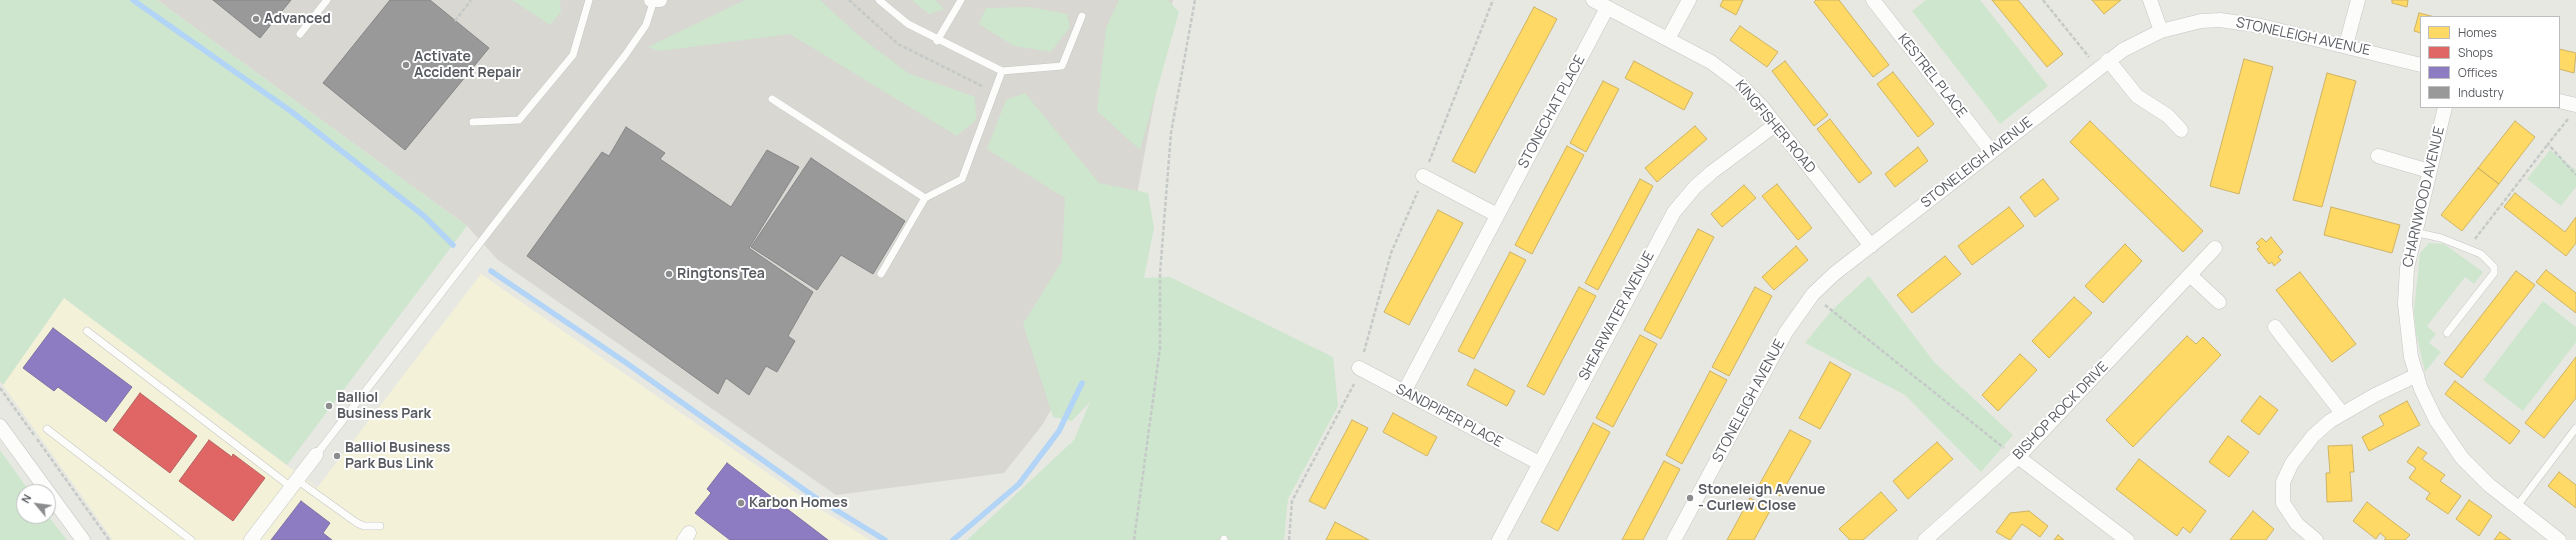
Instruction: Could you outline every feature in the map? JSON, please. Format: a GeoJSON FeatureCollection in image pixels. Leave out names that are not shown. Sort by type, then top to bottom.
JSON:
{"type":"FeatureCollection","features":[{"type":"Feature","properties":{"kind":"street"},"geometry":{"type":"LineString","coordinates":[[652,0],[660,0]]}},
{"type":"Feature","properties":{"kind":"street","name":"KINGFISHER ROAD"},"geometry":{"type":"LineString","coordinates":[[1593,0],[1726,71],[1750,94],[1871,246]]}},
{"type":"Feature","properties":{"kind":"street"},"geometry":{"type":"LineString","coordinates":[[1668,39],[1689,0]]}},
{"type":"Feature","properties":{"kind":"street","name":"KESTREL PLACE"},"geometry":{"type":"LineString","coordinates":[[1873,0],[1991,151]]}},
{"type":"Feature","properties":{"kind":"street"},"geometry":{"type":"LineString","coordinates":[[2150,0],[2161,31]]}},
{"type":"Feature","properties":{"kind":"street"},"geometry":{"type":"LineString","coordinates":[[2346,45],[2358,0]]}},
{"type":"Feature","properties":{"kind":"street","name":"STONECHAT PLACE"},"geometry":{"type":"LineString","coordinates":[[1404,392],[1608,8]]}},
{"type":"Feature","properties":{"kind":"street","name":"STONELEIGH AVENUE"},"geometry":{"type":"LineString","coordinates":[[1674,540],[1786,332],[1813,294],[1871,246],[2108,60],[2140,40],[2161,31],[2201,22],[2240,22],[2346,45],[2420,65]]}},
{"type":"Feature","properties":{"kind":"street"},"geometry":{"type":"LineString","coordinates":[[2108,60],[2137,96],[2168,116],[2181,130]]}},
{"type":"Feature","properties":{"kind":"street"},"geometry":{"type":"LineString","coordinates":[[2560,102],[2574,110]]}},
{"type":"Feature","properties":{"kind":"street","name":"CHARNWOOD AVENUE"},"geometry":{"type":"LineString","coordinates":[[2445,108],[2414,232],[2407,268],[2405,304],[2407,340],[2417,376],[2436,420],[2455,449],[2476,474],[2517,506],[2554,538]]}},
{"type":"Feature","properties":{"kind":"street","name":"SHEARWATER AVENUE"},"geometry":{"type":"LineString","coordinates":[[1499,540],[1674,212],[1695,187],[1712,172],[1775,125]]}},
{"type":"Feature","properties":{"kind":"street"},"geometry":{"type":"LineString","coordinates":[[2378,156],[2429,171]]}},
{"type":"Feature","properties":{"kind":"street"},"geometry":{"type":"LineString","coordinates":[[1423,176],[1497,215]]}},
{"type":"Feature","properties":{"kind":"street","name":"BISHOP ROCK DRIVE"},"geometry":{"type":"LineString","coordinates":[[1925,540],[2018,457],[2215,248]]}},
{"type":"Feature","properties":{"kind":"street"},"geometry":{"type":"LineString","coordinates":[[2190,275],[2219,302]]}},
{"type":"Feature","properties":{"kind":"street"},"geometry":{"type":"LineString","coordinates":[[2275,327],[2342,413]]}},
{"type":"Feature","properties":{"kind":"street","name":"SANDPIPER PLACE"},"geometry":{"type":"LineString","coordinates":[[1359,368],[1539,464]]}},
{"type":"Feature","properties":{"kind":"street"},"geometry":{"type":"LineString","coordinates":[[2313,539],[2288,512],[2282,493],[2283,482],[2292,463],[2313,436],[2342,413],[2417,376]]}},
{"type":"Feature","properties":{"kind":"street"},"geometry":{"type":"LineString","coordinates":[[0,426],[42,484]]}},
{"type":"Feature","properties":{"kind":"street"},"geometry":{"type":"LineString","coordinates":[[251,540],[316,455]]}},
{"type":"Feature","properties":{"kind":"street"},"geometry":{"type":"LineString","coordinates":[[2018,457],[2127,540]]}},
{"type":"Feature","properties":{"kind":"street"},"geometry":{"type":"LineString","coordinates":[[56,503],[83,540]]}},
{"type":"Feature","properties":{"kind":"lane"},"geometry":{"type":"LineString","coordinates":[[300,34],[327,0]]}},
{"type":"Feature","properties":{"kind":"lane"},"geometry":{"type":"LineString","coordinates":[[473,122],[519,120],[573,55],[589,0]]}},
{"type":"Feature","properties":{"kind":"lane"},"geometry":{"type":"LineString","coordinates":[[316,455],[626,54],[646,25],[652,0]]}},
{"type":"Feature","properties":{"kind":"lane"},"geometry":{"type":"LineString","coordinates":[[879,0],[908,24],[937,41],[1002,71],[1062,66],[1082,16]]}},
{"type":"Feature","properties":{"kind":"lane"},"geometry":{"type":"LineString","coordinates":[[937,41],[961,0]]}},
{"type":"Feature","properties":{"kind":"lane"},"geometry":{"type":"LineString","coordinates":[[881,274],[925,198],[962,179],[1002,71]]}},
{"type":"Feature","properties":{"kind":"lane"},"geometry":{"type":"LineString","coordinates":[[772,99],[925,198]]}},
{"type":"Feature","properties":{"kind":"lane"},"geometry":{"type":"LineString","coordinates":[[2414,232],[2441,238],[2468,249],[2491,261],[2494,267],[2494,273],[2447,333]]}},
{"type":"Feature","properties":{"kind":"lane"},"geometry":{"type":"LineString","coordinates":[[87,331],[294,484],[364,526],[380,526]]}},
{"type":"Feature","properties":{"kind":"lane"},"geometry":{"type":"LineString","coordinates":[[2517,506],[2576,428]]}},
{"type":"Feature","properties":{"kind":"lane"},"geometry":{"type":"LineString","coordinates":[[47,429],[191,540]]}},
{"type":"Feature","properties":{"kind":"path"},"geometry":{"type":"LineString","coordinates":[[455,21],[471,0]]}},
{"type":"Feature","properties":{"kind":"path"},"geometry":{"type":"LineString","coordinates":[[849,0],[898,44],[994,91]]}},
{"type":"Feature","properties":{"kind":"path"},"geometry":{"type":"LineString","coordinates":[[1134,540],[1160,348],[1160,273],[1171,133],[1195,0]]}},
{"type":"Feature","properties":{"kind":"path"},"geometry":{"type":"LineString","coordinates":[[1289,540],[1292,501],[1352,389],[1391,253],[1414,206],[1423,176],[1493,0]]}},
{"type":"Feature","properties":{"kind":"path"},"geometry":{"type":"LineString","coordinates":[[2043,0],[2088,57],[2108,60]]}},
{"type":"Feature","properties":{"kind":"path"},"geometry":{"type":"LineString","coordinates":[[2468,249],[2574,110]]}},
{"type":"Feature","properties":{"kind":"path"},"geometry":{"type":"LineString","coordinates":[[2548,144],[2576,175]]}},
{"type":"Feature","properties":{"kind":"path"},"geometry":{"type":"LineString","coordinates":[[1813,294],[2018,457]]}},
{"type":"Feature","properties":{"kind":"path"},"geometry":{"type":"LineString","coordinates":[[0,388],[109,540]]}},
{"type":"Feature","properties":{"kind":"shaded area"},"geometry":{"type":"Polygon","coordinates":[[[157,0],[1173,0],[1121,281],[1043,424],[1004,473],[836,495],[498,260],[467,226],[157,0]]]}},
{"type":"Feature","properties":{"kind":"shaded area"},"geometry":{"type":"Polygon","coordinates":[[[481,274],[812,504],[870,540],[113,540],[3,385],[64,298],[317,488],[481,274]]]}},
{"type":"Feature","properties":{"kind":"green space"},"geometry":{"type":"Polygon","coordinates":[[[0,0],[157,0],[467,226],[287,465],[64,298],[3,385],[0,381],[0,0]]]}},
{"type":"Feature","properties":{"kind":"green space"},"geometry":{"type":"Polygon","coordinates":[[[512,0],[560,0],[561,12],[550,25],[512,0]]]}},
{"type":"Feature","properties":{"kind":"green space"},"geometry":{"type":"Polygon","coordinates":[[[745,0],[820,0],[859,36],[908,73],[975,97],[976,120],[957,136],[790,34],[660,51],[648,47],[745,0]]]}},
{"type":"Feature","properties":{"kind":"green space"},"geometry":{"type":"Polygon","coordinates":[[[912,0],[935,0],[944,9],[929,14],[912,0]]]}},
{"type":"Feature","properties":{"kind":"green space"},"geometry":{"type":"Polygon","coordinates":[[[1119,0],[1168,0],[1179,12],[1140,150],[1097,111],[1106,28],[1119,0]]]}},
{"type":"Feature","properties":{"kind":"green space"},"geometry":{"type":"Polygon","coordinates":[[[1926,0],[1980,0],[2048,86],[2000,124],[1912,11],[1926,0]]]}},
{"type":"Feature","properties":{"kind":"green space"},"geometry":{"type":"Polygon","coordinates":[[[1030,7],[1067,14],[1070,27],[1051,52],[1014,46],[979,24],[986,8],[1030,7]]]}},
{"type":"Feature","properties":{"kind":"green space"},"geometry":{"type":"Polygon","coordinates":[[[1025,93],[1099,183],[1148,193],[1154,228],[1144,278],[1170,277],[1333,357],[1338,406],[1288,499],[1284,540],[967,540],[1074,440],[1090,402],[1072,421],[1053,417],[1023,324],[1062,261],[1065,198],[987,149],[1006,100],[1025,93]]]}},
{"type":"Feature","properties":{"kind":"green space"},"geometry":{"type":"Polygon","coordinates":[[[2550,150],[2576,170],[2576,187],[2561,206],[2527,179],[2550,150]]]}},
{"type":"Feature","properties":{"kind":"green space"},"geometry":{"type":"Polygon","coordinates":[[[2429,243],[2444,244],[2483,272],[2474,284],[2465,277],[2427,326],[2436,334],[2429,343],[2441,352],[2425,372],[2416,333],[2414,311],[2420,253],[2429,243]]]}},
{"type":"Feature","properties":{"kind":"green space"},"geometry":{"type":"Polygon","coordinates":[[[1869,276],[1934,362],[2013,435],[1981,472],[1905,395],[1805,343],[1832,310],[1869,276]]]}},
{"type":"Feature","properties":{"kind":"green space"},"geometry":{"type":"Polygon","coordinates":[[[2543,301],[2576,327],[2576,342],[2523,411],[2483,380],[2543,301]]]}},
{"type":"Feature","properties":{"kind":"green space"},"geometry":{"type":"Polygon","coordinates":[[[0,450],[24,484],[16,484],[16,524],[54,524],[67,540],[0,540],[0,450]]]}},
{"type":"Feature","properties":{"kind":"building: Homes"},"geometry":{"type":"Polygon","coordinates":[[[1723,0],[1743,0],[1736,15],[1720,6],[1723,0]]]}},
{"type":"Feature","properties":{"kind":"building: Homes"},"geometry":{"type":"Polygon","coordinates":[[[1816,0],[1839,0],[1889,65],[1873,77],[1814,2],[1816,0]]]}},
{"type":"Feature","properties":{"kind":"building: Homes"},"geometry":{"type":"Polygon","coordinates":[[[1992,0],[2018,0],[2063,54],[2047,67],[1992,0]]]}},
{"type":"Feature","properties":{"kind":"building: Homes"},"geometry":{"type":"Polygon","coordinates":[[[2092,0],[2121,0],[2104,14],[2092,0]]]}},
{"type":"Feature","properties":{"kind":"building: Homes"},"geometry":{"type":"Polygon","coordinates":[[[2392,0],[2408,0],[2407,7],[2392,3],[2392,0]]]}},
{"type":"Feature","properties":{"kind":"building: Homes"},"geometry":{"type":"Polygon","coordinates":[[[1534,7],[1557,19],[1475,173],[1452,161],[1534,7]]]}},
{"type":"Feature","properties":{"kind":"building: Homes"},"geometry":{"type":"Polygon","coordinates":[[[2419,13],[2431,16],[2420,16],[2420,33],[2414,31],[2419,13]]]}},
{"type":"Feature","properties":{"kind":"building: Homes"},"geometry":{"type":"Polygon","coordinates":[[[1740,26],[1778,52],[1767,67],[1730,40],[1740,26]]]}},
{"type":"Feature","properties":{"kind":"building: Homes"},"geometry":{"type":"Polygon","coordinates":[[[2560,49],[2576,53],[2574,73],[2560,69],[2560,49]]]}},
{"type":"Feature","properties":{"kind":"building: Homes"},"geometry":{"type":"Polygon","coordinates":[[[2244,59],[2273,67],[2239,194],[2210,186],[2244,59]]]}},
{"type":"Feature","properties":{"kind":"building: Homes"},"geometry":{"type":"Polygon","coordinates":[[[1634,61],[1693,93],[1684,110],[1625,78],[1634,61]]]}},
{"type":"Feature","properties":{"kind":"building: Homes"},"geometry":{"type":"Polygon","coordinates":[[[1785,61],[1828,115],[1814,126],[1772,71],[1785,61]]]}},
{"type":"Feature","properties":{"kind":"building: Homes"},"geometry":{"type":"Polygon","coordinates":[[[1893,72],[1934,124],[1918,137],[1877,84],[1893,72]]]}},
{"type":"Feature","properties":{"kind":"building: Homes"},"geometry":{"type":"Polygon","coordinates":[[[2327,73],[2356,81],[2322,207],[2293,200],[2327,73]]]}},
{"type":"Feature","properties":{"kind":"building: Homes"},"geometry":{"type":"Polygon","coordinates":[[[1603,81],[1619,89],[1586,152],[1570,143],[1603,81]]]}},
{"type":"Feature","properties":{"kind":"building: Homes"},"geometry":{"type":"Polygon","coordinates":[[[1830,119],[1872,173],[1859,183],[1817,129],[1830,119]]]}},
{"type":"Feature","properties":{"kind":"building: Homes"},"geometry":{"type":"Polygon","coordinates":[[[2090,121],[2203,231],[2183,252],[2070,142],[2090,121]]]}},
{"type":"Feature","properties":{"kind":"building: Homes"},"geometry":{"type":"Polygon","coordinates":[[[2515,121],[2535,137],[2499,184],[2478,168],[2515,121]]]}},
{"type":"Feature","properties":{"kind":"building: Homes"},"geometry":{"type":"Polygon","coordinates":[[[1695,126],[1707,139],[1657,182],[1645,168],[1695,126]]]}},
{"type":"Feature","properties":{"kind":"building: Homes"},"geometry":{"type":"Polygon","coordinates":[[[1567,146],[1584,155],[1532,254],[1515,245],[1567,146]]]}},
{"type":"Feature","properties":{"kind":"building: Homes"},"geometry":{"type":"Polygon","coordinates":[[[1918,147],[1928,161],[1895,187],[1885,174],[1918,147]]]}},
{"type":"Feature","properties":{"kind":"building: Homes"},"geometry":{"type":"Polygon","coordinates":[[[2478,168],[2499,184],[2462,231],[2441,215],[2478,168]]]}},
{"type":"Feature","properties":{"kind":"building: Homes"},"geometry":{"type":"Polygon","coordinates":[[[1640,179],[1653,186],[1598,290],[1585,283],[1640,179]]]}},
{"type":"Feature","properties":{"kind":"building: Homes"},"geometry":{"type":"Polygon","coordinates":[[[2043,179],[2059,199],[2035,217],[2020,197],[2043,179]]]}},
{"type":"Feature","properties":{"kind":"building: Homes"},"geometry":{"type":"Polygon","coordinates":[[[1777,184],[1812,228],[1798,240],[1762,196],[1777,184]]]}},
{"type":"Feature","properties":{"kind":"building: Homes"},"geometry":{"type":"Polygon","coordinates":[[[1744,185],[1756,198],[1722,227],[1711,214],[1744,185]]]}},
{"type":"Feature","properties":{"kind":"building: Homes"},"geometry":{"type":"Polygon","coordinates":[[[2515,193],[2565,232],[2576,217],[2576,243],[2566,256],[2504,207],[2515,193]]]}},
{"type":"Feature","properties":{"kind":"building: Homes"},"geometry":{"type":"Polygon","coordinates":[[[2009,207],[2024,226],[1972,265],[1958,246],[2009,207]]]}},
{"type":"Feature","properties":{"kind":"building: Homes"},"geometry":{"type":"Polygon","coordinates":[[[2331,207],[2400,225],[2392,253],[2324,235],[2331,207]]]}},
{"type":"Feature","properties":{"kind":"building: Homes"},"geometry":{"type":"Polygon","coordinates":[[[1438,210],[1463,223],[1409,325],[1384,312],[1438,210]]]}},
{"type":"Feature","properties":{"kind":"building: Homes"},"geometry":{"type":"Polygon","coordinates":[[[1698,229],[1714,237],[1661,339],[1644,330],[1698,229]]]}},
{"type":"Feature","properties":{"kind":"building: Homes"},"geometry":{"type":"Polygon","coordinates":[[[2271,237],[2283,252],[2278,257],[2281,260],[2274,266],[2272,262],[2269,264],[2257,249],[2260,247],[2256,243],[2262,238],[2266,242],[2271,237]]]}},
{"type":"Feature","properties":{"kind":"building: Homes"},"geometry":{"type":"Polygon","coordinates":[[[2125,244],[2142,261],[2103,303],[2085,286],[2125,244]]]}},
{"type":"Feature","properties":{"kind":"building: Homes"},"geometry":{"type":"Polygon","coordinates":[[[1796,246],[1808,260],[1774,290],[1762,277],[1796,246]]]}},
{"type":"Feature","properties":{"kind":"building: Homes"},"geometry":{"type":"Polygon","coordinates":[[[1510,252],[1526,260],[1474,359],[1458,351],[1510,252]]]}},
{"type":"Feature","properties":{"kind":"building: Homes"},"geometry":{"type":"Polygon","coordinates":[[[1945,256],[1961,274],[1912,313],[1897,295],[1945,256]]]}},
{"type":"Feature","properties":{"kind":"building: Homes"},"geometry":{"type":"Polygon","coordinates":[[[2546,270],[2576,293],[2576,313],[2536,282],[2546,270]]]}},
{"type":"Feature","properties":{"kind":"building: Homes"},"geometry":{"type":"Polygon","coordinates":[[[2516,271],[2535,285],[2462,378],[2444,364],[2516,271]]]}},
{"type":"Feature","properties":{"kind":"building: Homes"},"geometry":{"type":"Polygon","coordinates":[[[2300,272],[2356,344],[2332,362],[2276,290],[2300,272]]]}},
{"type":"Feature","properties":{"kind":"building: Homes"},"geometry":{"type":"Polygon","coordinates":[[[1579,287],[1596,296],[1544,395],[1527,386],[1579,287]]]}},
{"type":"Feature","properties":{"kind":"building: Homes"},"geometry":{"type":"Polygon","coordinates":[[[1755,287],[1772,296],[1729,376],[1712,367],[1755,287]]]}},
{"type":"Feature","properties":{"kind":"building: Homes"},"geometry":{"type":"Polygon","coordinates":[[[2074,297],[2092,313],[2049,358],[2032,341],[2074,297]]]}},
{"type":"Feature","properties":{"kind":"building: Homes"},"geometry":{"type":"Polygon","coordinates":[[[1640,335],[1657,344],[1613,427],[1596,418],[1640,335]]]}},
{"type":"Feature","properties":{"kind":"building: Homes"},"geometry":{"type":"Polygon","coordinates":[[[2187,336],[2196,344],[2203,337],[2221,355],[2133,447],[2106,420],[2187,336]]]}},
{"type":"Feature","properties":{"kind":"building: Homes"},"geometry":{"type":"Polygon","coordinates":[[[2020,354],[2037,370],[1998,411],[1982,395],[2020,354]]]}},
{"type":"Feature","properties":{"kind":"building: Homes"},"geometry":{"type":"Polygon","coordinates":[[[2576,357],[2576,398],[2544,438],[2525,423],[2576,357]]]}},
{"type":"Feature","properties":{"kind":"building: Homes"},"geometry":{"type":"Polygon","coordinates":[[[1830,362],[1851,374],[1820,429],[1799,418],[1830,362]]]}},
{"type":"Feature","properties":{"kind":"building: Homes"},"geometry":{"type":"Polygon","coordinates":[[[1475,369],[1515,391],[1507,406],[1467,385],[1475,369]]]}},
{"type":"Feature","properties":{"kind":"building: Homes"},"geometry":{"type":"Polygon","coordinates":[[[1710,371],[1727,380],[1682,464],[1666,455],[1710,371]]]}},
{"type":"Feature","properties":{"kind":"building: Homes"},"geometry":{"type":"Polygon","coordinates":[[[2455,381],[2520,431],[2510,444],[2445,394],[2455,381]]]}},
{"type":"Feature","properties":{"kind":"building: Homes"},"geometry":{"type":"Polygon","coordinates":[[[2260,396],[2278,410],[2259,435],[2241,421],[2260,396]]]}},
{"type":"Feature","properties":{"kind":"building: Homes"},"geometry":{"type":"Polygon","coordinates":[[[2407,401],[2420,425],[2369,451],[2362,437],[2384,425],[2379,416],[2407,401]]]}},
{"type":"Feature","properties":{"kind":"building: Homes"},"geometry":{"type":"Polygon","coordinates":[[[1393,413],[1437,437],[1427,456],[1383,432],[1393,413]]]}},
{"type":"Feature","properties":{"kind":"building: Homes"},"geometry":{"type":"Polygon","coordinates":[[[1352,420],[1368,428],[1325,509],[1309,501],[1352,420]]]}},
{"type":"Feature","properties":{"kind":"building: Homes"},"geometry":{"type":"Polygon","coordinates":[[[1593,423],[1610,432],[1558,531],[1541,522],[1593,423]]]}},
{"type":"Feature","properties":{"kind":"building: Homes"},"geometry":{"type":"Polygon","coordinates":[[[1790,430],[1811,441],[1780,496],[1759,485],[1790,430]]]}},
{"type":"Feature","properties":{"kind":"building: Homes"},"geometry":{"type":"Polygon","coordinates":[[[2228,436],[2249,452],[2229,477],[2209,462],[2228,436]]]}},
{"type":"Feature","properties":{"kind":"building: Homes"},"geometry":{"type":"Polygon","coordinates":[[[1937,442],[1953,459],[1908,499],[1893,481],[1937,442]]]}},
{"type":"Feature","properties":{"kind":"building: Homes"},"geometry":{"type":"Polygon","coordinates":[[[2352,445],[2354,472],[2350,472],[2352,501],[2327,502],[2326,473],[2330,473],[2328,446],[2352,445]]]}},
{"type":"Feature","properties":{"kind":"building: Homes"},"geometry":{"type":"Polygon","coordinates":[[[2418,447],[2427,453],[2422,459],[2445,475],[2440,481],[2461,496],[2448,514],[2426,499],[2430,493],[2409,478],[2416,468],[2407,462],[2418,447]]]}},
{"type":"Feature","properties":{"kind":"building: Homes"},"geometry":{"type":"Polygon","coordinates":[[[2139,459],[2206,511],[2190,533],[2183,527],[2177,536],[2116,489],[2139,459]]]}},
{"type":"Feature","properties":{"kind":"building: Homes"},"geometry":{"type":"Polygon","coordinates":[[[1664,461],[1680,469],[1643,540],[1622,540],[1664,461]]]}},
{"type":"Feature","properties":{"kind":"building: Homes"},"geometry":{"type":"Polygon","coordinates":[[[2559,472],[2576,485],[2576,508],[2548,486],[2559,472]]]}},
{"type":"Feature","properties":{"kind":"building: Homes"},"geometry":{"type":"Polygon","coordinates":[[[1881,492],[1897,510],[1863,540],[1850,540],[1839,529],[1881,492]]]}},
{"type":"Feature","properties":{"kind":"building: Homes"},"geometry":{"type":"Polygon","coordinates":[[[1750,498],[1771,509],[1754,540],[1727,540],[1750,498]]]}},
{"type":"Feature","properties":{"kind":"building: Homes"},"geometry":{"type":"Polygon","coordinates":[[[2469,500],[2492,516],[2479,536],[2456,519],[2469,500]]]}},
{"type":"Feature","properties":{"kind":"building: Homes"},"geometry":{"type":"Polygon","coordinates":[[[2367,502],[2410,535],[2405,540],[2384,540],[2386,538],[2380,533],[2376,539],[2353,521],[2367,502]]]}},
{"type":"Feature","properties":{"kind":"building: Homes"},"geometry":{"type":"Polygon","coordinates":[[[2029,511],[2048,526],[2040,537],[2022,524],[2010,540],[1996,532],[2010,513],[2029,511]]]}},
{"type":"Feature","properties":{"kind":"building: Homes"},"geometry":{"type":"Polygon","coordinates":[[[2253,511],[2274,529],[2266,540],[2230,540],[2253,511]]]}},
{"type":"Feature","properties":{"kind":"building: Homes"},"geometry":{"type":"Polygon","coordinates":[[[1335,522],[1369,540],[1326,540],[1335,522]]]}},
{"type":"Feature","properties":{"kind":"building: Homes"},"geometry":{"type":"Polygon","coordinates":[[[2500,532],[2511,540],[2494,540],[2500,532]]]}},
{"type":"Feature","properties":{"kind":"building: Homes"},"geometry":{"type":"Polygon","coordinates":[[[2058,535],[2064,540],[2054,540],[2058,535]]]}},
{"type":"Feature","properties":{"kind":"building: Shops"},"geometry":{"type":"Polygon","coordinates":[[[140,393],[197,436],[170,473],[113,430],[140,393]]]}},
{"type":"Feature","properties":{"kind":"building: Shops"},"geometry":{"type":"Polygon","coordinates":[[[209,440],[232,457],[233,454],[265,478],[233,521],[179,481],[209,440]]]}},
{"type":"Feature","properties":{"kind":"building: Offices"},"geometry":{"type":"Polygon","coordinates":[[[53,328],[132,387],[106,422],[58,387],[54,391],[23,368],[53,328]]]}},
{"type":"Feature","properties":{"kind":"building: Offices","name":"Karbon Homes"},"geometry":{"type":"Polygon","coordinates":[[[727,463],[828,540],[730,540],[695,513],[711,493],[707,489],[727,463]]]}},
{"type":"Feature","properties":{"kind":"building: Offices"},"geometry":{"type":"Polygon","coordinates":[[[301,501],[330,523],[323,533],[332,540],[271,540],[301,501]]]}},
{"type":"Feature","properties":{"kind":"building: Industry","name":"Advanced"},"geometry":{"type":"Polygon","coordinates":[[[213,0],[291,0],[260,38],[213,0]]]}},
{"type":"Feature","properties":{"kind":"building: Industry","name":"Activate Accident Repair"},"geometry":{"type":"Polygon","coordinates":[[[390,0],[430,0],[489,48],[405,150],[323,83],[390,0]]]}},
{"type":"Feature","properties":{"kind":"building: Industry","name":"Ringtons Tea"},"geometry":{"type":"Polygon","coordinates":[[[626,127],[665,153],[660,159],[731,207],[767,150],[799,167],[749,248],[813,292],[788,336],[795,341],[777,372],[766,366],[749,395],[726,378],[718,394],[527,256],[602,152],[609,156],[626,127]]]}},
{"type":"Feature","properties":{"kind":"building: Industry"},"geometry":{"type":"Polygon","coordinates":[[[811,158],[905,221],[873,274],[841,255],[817,290],[751,247],[811,158]]]}},
{"type":"Feature","properties":{"kind":"waterway"},"geometry":{"type":"LineString","coordinates":[[133,0],[292,112],[424,216],[453,245]]}},
{"type":"Feature","properties":{"kind":"waterway"},"geometry":{"type":"LineString","coordinates":[[491,271],[625,362],[813,496],[885,540]]}},
{"type":"Feature","properties":{"kind":"waterway"},"geometry":{"type":"LineString","coordinates":[[953,540],[1019,484],[1059,431],[1082,383]]}},
{"type":"Feature","properties":{"kind":"place","name":"Advanced"},"geometry":{"type":"Point","coordinates":[256,19]}},
{"type":"Feature","properties":{"kind":"place","name":"Activate Accident Repair"},"geometry":{"type":"Point","coordinates":[406,65]}},
{"type":"Feature","properties":{"kind":"place","name":"Ringtons Tea"},"geometry":{"type":"Point","coordinates":[669,274]}},
{"type":"Feature","properties":{"kind":"place","name":"Balliol Business Park"},"geometry":{"type":"Point","coordinates":[329,406]}},
{"type":"Feature","properties":{"kind":"place","name":"Balliol Business Park Bus Link"},"geometry":{"type":"Point","coordinates":[337,456]}},
{"type":"Feature","properties":{"kind":"place","name":"Stoneleigh Avenue - Curlew Close"},"geometry":{"type":"Point","coordinates":[1690,498]}},
{"type":"Feature","properties":{"kind":"place","name":"Karbon Homes"},"geometry":{"type":"Point","coordinates":[741,503]}}]}
